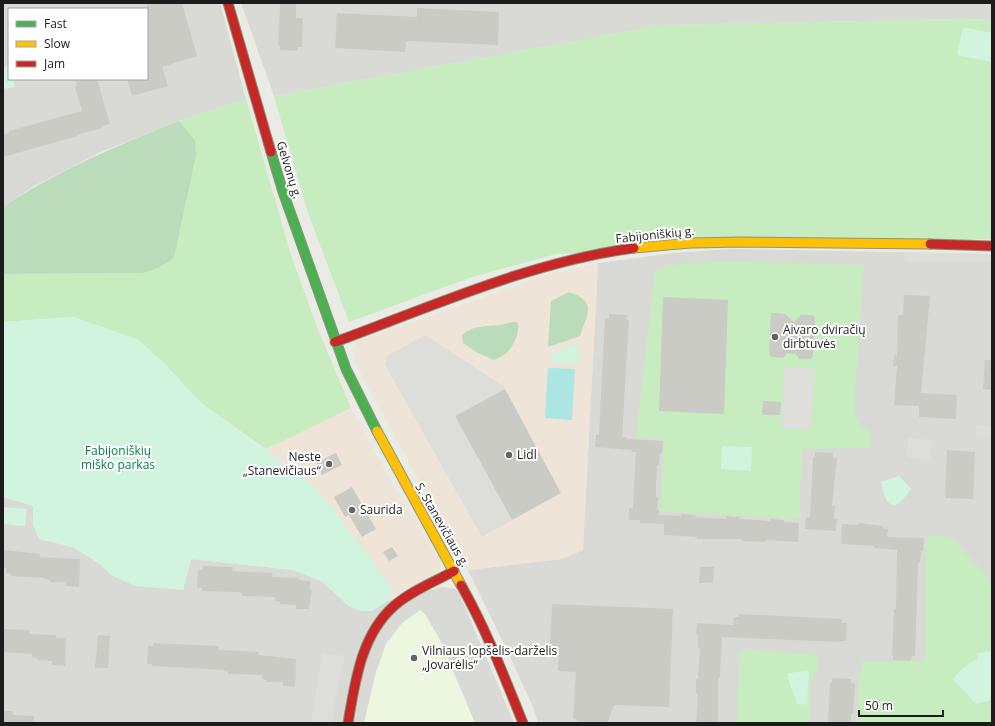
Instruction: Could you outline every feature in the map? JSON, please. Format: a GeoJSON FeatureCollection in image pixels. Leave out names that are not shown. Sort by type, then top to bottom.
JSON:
{"type":"FeatureCollection","features":[{"type":"Feature","properties":{"kind":"street","name":"Gelvonų g."},"geometry":{"type":"LineString","coordinates":[[228,3],[283,192],[336,342]]}},
{"type":"Feature","properties":{"kind":"street","name":"Fabijoniškių g."},"geometry":{"type":"LineString","coordinates":[[336,342],[484,286],[522,274],[591,255],[638,247],[707,242],[876,243],[992,246]]}},
{"type":"Feature","properties":{"kind":"street","name":"S. Stanevičiaus g."},"geometry":{"type":"LineString","coordinates":[[336,342],[356,390],[386,451],[454,571],[486,632],[523,723]]}},
{"type":"Feature","properties":{"kind":"street"},"geometry":{"type":"LineString","coordinates":[[348,723],[358,674],[367,641],[374,627],[394,606],[454,571]]}},
{"type":"Feature","properties":{"kind":"shaded area"},"geometry":{"type":"Polygon","coordinates":[[[3,3],[220,3],[246,99],[179,121],[101,152],[34,186],[3,207],[3,3]]]}},
{"type":"Feature","properties":{"kind":"shaded area"},"geometry":{"type":"Polygon","coordinates":[[[241,3],[992,3],[992,20],[963,19],[662,25],[274,96],[241,3]]]}},
{"type":"Feature","properties":{"kind":"shaded area"},"geometry":{"type":"Polygon","coordinates":[[[731,249],[992,254],[992,723],[538,723],[533,707],[507,650],[468,570],[562,559],[583,550],[598,263],[673,253],[731,249]]]}},
{"type":"Feature","properties":{"kind":"shaded area"},"geometry":{"type":"Polygon","coordinates":[[[905,252],[992,254],[992,262],[905,261],[905,252]]]}},
{"type":"Feature","properties":{"kind":"shaded area"},"geometry":{"type":"Polygon","coordinates":[[[598,263],[583,550],[562,559],[468,570],[359,370],[353,357],[353,348],[358,342],[367,338],[547,275],[598,263]]]}},
{"type":"Feature","properties":{"kind":"shaded area"},"geometry":{"type":"Polygon","coordinates":[[[425,335],[506,388],[455,416],[512,520],[482,537],[385,365],[387,356],[425,335]]]}},
{"type":"Feature","properties":{"kind":"shaded area"},"geometry":{"type":"Polygon","coordinates":[[[785,367],[815,369],[811,430],[781,428],[785,367]]]}},
{"type":"Feature","properties":{"kind":"shaded area"},"geometry":{"type":"Polygon","coordinates":[[[548,368],[575,369],[572,420],[545,418],[548,368]]]}},
{"type":"Feature","properties":{"kind":"shaded area"},"geometry":{"type":"Polygon","coordinates":[[[351,408],[391,482],[441,563],[441,567],[437,572],[387,601],[266,449],[351,408]]]}},
{"type":"Feature","properties":{"kind":"shaded area"},"geometry":{"type":"Polygon","coordinates":[[[976,425],[992,427],[992,437],[976,435],[976,425]]]}},
{"type":"Feature","properties":{"kind":"shaded area"},"geometry":{"type":"Polygon","coordinates":[[[908,438],[932,440],[930,461],[907,457],[908,438]]]}},
{"type":"Feature","properties":{"kind":"shaded area"},"geometry":{"type":"Polygon","coordinates":[[[3,497],[33,506],[33,524],[39,539],[73,547],[100,564],[111,575],[191,559],[294,570],[321,581],[350,606],[387,601],[442,587],[455,589],[459,593],[514,723],[3,723],[3,497]]]}},
{"type":"Feature","properties":{"kind":"shaded area","name":"Vilniaus lopšelis-darželis „Jovarėlis“"},"geometry":{"type":"Polygon","coordinates":[[[420,610],[425,614],[440,640],[475,723],[364,723],[376,672],[386,644],[402,623],[420,610]]]}},
{"type":"Feature","properties":{"kind":"shaded area"},"geometry":{"type":"Polygon","coordinates":[[[322,653],[345,656],[335,700],[332,723],[311,723],[322,653]]]}},
{"type":"Feature","properties":{"kind":"green space"},"geometry":{"type":"Polygon","coordinates":[[[963,19],[992,20],[992,239],[556,254],[472,277],[349,322],[308,213],[274,96],[662,25],[963,19]]]}},
{"type":"Feature","properties":{"kind":"green space"},"geometry":{"type":"Polygon","coordinates":[[[963,27],[992,33],[992,62],[957,55],[963,27]]]}},
{"type":"Feature","properties":{"kind":"green space"},"geometry":{"type":"Polygon","coordinates":[[[8,66],[8,80],[13,80],[15,87],[3,89],[3,67],[8,66]]]}},
{"type":"Feature","properties":{"kind":"green space"},"geometry":{"type":"Polygon","coordinates":[[[246,99],[291,255],[317,327],[351,408],[266,449],[200,402],[162,361],[74,317],[3,322],[3,274],[142,273],[195,140],[179,121],[246,99]]]}},
{"type":"Feature","properties":{"kind":"green space"},"geometry":{"type":"Polygon","coordinates":[[[179,121],[195,140],[196,155],[174,257],[159,267],[142,273],[3,274],[3,207],[45,181],[67,170],[111,149],[179,121]]]}},
{"type":"Feature","properties":{"kind":"green space"},"geometry":{"type":"Polygon","coordinates":[[[740,261],[864,265],[854,402],[855,412],[860,424],[871,433],[870,448],[802,449],[799,519],[660,511],[664,438],[636,437],[655,271],[665,267],[686,263],[740,261]]]}},
{"type":"Feature","properties":{"kind":"green space"},"geometry":{"type":"Polygon","coordinates":[[[569,292],[584,300],[587,304],[587,315],[580,336],[548,347],[551,301],[569,292]]]}},
{"type":"Feature","properties":{"kind":"green space","name":"Fabijoniškių miško parkas"},"geometry":{"type":"Polygon","coordinates":[[[74,317],[137,339],[162,361],[200,402],[314,487],[331,506],[390,585],[391,593],[387,601],[373,611],[361,611],[350,607],[321,581],[294,570],[191,559],[183,590],[135,586],[111,575],[100,564],[73,547],[39,539],[33,524],[33,506],[3,497],[3,322],[74,317]]]}},
{"type":"Feature","properties":{"kind":"green space"},"geometry":{"type":"Polygon","coordinates":[[[517,322],[518,330],[516,339],[508,351],[494,360],[478,353],[463,343],[462,335],[473,328],[517,322]]]}},
{"type":"Feature","properties":{"kind":"green space"},"geometry":{"type":"Polygon","coordinates":[[[579,344],[578,364],[551,363],[551,358],[563,349],[579,344]]]}},
{"type":"Feature","properties":{"kind":"green space"},"geometry":{"type":"Polygon","coordinates":[[[722,446],[752,447],[751,471],[721,469],[722,446]]]}},
{"type":"Feature","properties":{"kind":"green space"},"geometry":{"type":"Polygon","coordinates":[[[899,476],[911,489],[900,502],[892,505],[885,498],[881,482],[899,476]]]}},
{"type":"Feature","properties":{"kind":"green space"},"geometry":{"type":"Polygon","coordinates":[[[3,507],[27,509],[25,526],[3,524],[3,507]]]}},
{"type":"Feature","properties":{"kind":"green space"},"geometry":{"type":"Polygon","coordinates":[[[926,535],[951,537],[992,582],[992,723],[857,723],[859,679],[862,661],[925,661],[926,535]]]}},
{"type":"Feature","properties":{"kind":"green space"},"geometry":{"type":"Polygon","coordinates":[[[740,650],[817,654],[817,672],[811,679],[809,723],[737,723],[740,650]]]}},
{"type":"Feature","properties":{"kind":"green space"},"geometry":{"type":"Polygon","coordinates":[[[992,651],[992,700],[976,704],[953,679],[964,667],[978,659],[978,653],[992,651]]]}},
{"type":"Feature","properties":{"kind":"green space"},"geometry":{"type":"Polygon","coordinates":[[[809,671],[807,705],[797,704],[788,679],[788,673],[809,671]]]}},
{"type":"Feature","properties":{"kind":"building"},"geometry":{"type":"Polygon","coordinates":[[[147,3],[182,3],[197,56],[162,67],[168,86],[132,96],[127,80],[148,80],[147,3]]]}},
{"type":"Feature","properties":{"kind":"building"},"geometry":{"type":"Polygon","coordinates":[[[280,3],[296,3],[296,18],[303,18],[302,47],[298,47],[297,51],[280,50],[280,46],[278,45],[280,3]]]}},
{"type":"Feature","properties":{"kind":"building"},"geometry":{"type":"Polygon","coordinates":[[[417,8],[499,12],[498,45],[406,41],[405,52],[335,48],[337,13],[417,17],[417,8]]]}},
{"type":"Feature","properties":{"kind":"building"},"geometry":{"type":"Polygon","coordinates":[[[75,80],[97,80],[110,124],[101,126],[102,128],[77,135],[78,136],[3,157],[3,135],[9,133],[9,131],[82,111],[75,87],[77,86],[75,80]]]}},
{"type":"Feature","properties":{"kind":"building"},"geometry":{"type":"Polygon","coordinates":[[[904,295],[930,296],[921,393],[957,395],[956,419],[919,417],[919,406],[894,405],[897,366],[893,366],[894,355],[897,356],[898,315],[903,315],[904,295]]]}},
{"type":"Feature","properties":{"kind":"building"},"geometry":{"type":"Polygon","coordinates":[[[663,297],[728,300],[724,414],[659,411],[663,297]]]}},
{"type":"Feature","properties":{"kind":"building"},"geometry":{"type":"Polygon","coordinates":[[[771,313],[785,314],[794,322],[801,315],[812,315],[815,318],[813,356],[810,359],[799,359],[796,354],[787,353],[783,358],[772,357],[769,354],[771,313]]]}},
{"type":"Feature","properties":{"kind":"building"},"geometry":{"type":"Polygon","coordinates":[[[609,314],[627,315],[626,320],[629,320],[622,437],[627,437],[627,439],[663,441],[659,465],[657,465],[656,497],[658,497],[657,510],[659,510],[659,515],[681,516],[681,514],[696,515],[695,517],[726,519],[726,516],[739,517],[739,519],[770,521],[770,519],[784,520],[784,522],[799,523],[798,542],[765,540],[765,542],[742,541],[742,539],[697,539],[697,537],[664,535],[664,524],[640,523],[640,520],[629,520],[629,508],[633,508],[636,452],[631,452],[632,450],[595,447],[596,435],[599,435],[605,318],[609,319],[609,314]]]}},
{"type":"Feature","properties":{"kind":"building"},"geometry":{"type":"Polygon","coordinates":[[[985,360],[992,360],[992,390],[983,389],[985,360]]]}},
{"type":"Feature","properties":{"kind":"building","name":"Lidl"},"geometry":{"type":"Polygon","coordinates":[[[505,389],[561,493],[512,520],[455,416],[505,389]]]}},
{"type":"Feature","properties":{"kind":"building"},"geometry":{"type":"Polygon","coordinates":[[[763,401],[781,402],[780,415],[762,415],[763,401]]]}},
{"type":"Feature","properties":{"kind":"building"},"geometry":{"type":"Polygon","coordinates":[[[947,450],[975,452],[973,499],[945,498],[947,450]]]}},
{"type":"Feature","properties":{"kind":"building"},"geometry":{"type":"Polygon","coordinates":[[[815,452],[833,453],[833,458],[837,458],[832,506],[835,506],[834,519],[837,519],[836,531],[805,529],[806,517],[810,517],[813,457],[815,457],[815,452]]]}},
{"type":"Feature","properties":{"kind":"building"},"geometry":{"type":"Polygon","coordinates":[[[336,453],[342,465],[322,475],[316,463],[336,453]]]}},
{"type":"Feature","properties":{"kind":"building","name":"Saurida"},"geometry":{"type":"Polygon","coordinates":[[[352,487],[376,529],[362,537],[349,515],[345,517],[334,497],[352,487]]]}},
{"type":"Feature","properties":{"kind":"building"},"geometry":{"type":"Polygon","coordinates":[[[858,523],[883,526],[883,528],[888,529],[887,537],[924,538],[923,551],[921,551],[920,563],[918,563],[915,656],[912,656],[911,661],[893,660],[892,655],[894,609],[896,609],[897,550],[874,548],[874,546],[841,544],[842,524],[858,525],[858,523]]]}},
{"type":"Feature","properties":{"kind":"building"},"geometry":{"type":"Polygon","coordinates":[[[392,547],[398,556],[389,561],[383,552],[392,547]]]}},
{"type":"Feature","properties":{"kind":"building"},"geometry":{"type":"Polygon","coordinates":[[[3,550],[40,554],[40,557],[80,559],[79,587],[66,586],[66,582],[50,582],[50,580],[45,578],[11,576],[11,574],[6,573],[6,568],[3,568],[3,550]]]}},
{"type":"Feature","properties":{"kind":"building"},"geometry":{"type":"Polygon","coordinates":[[[203,566],[233,567],[232,571],[272,573],[272,577],[299,578],[299,580],[310,581],[310,590],[312,590],[309,609],[296,609],[296,605],[280,604],[280,602],[275,601],[275,597],[242,596],[242,593],[237,592],[202,591],[202,588],[197,588],[198,570],[203,570],[203,566]]]}},
{"type":"Feature","properties":{"kind":"building"},"geometry":{"type":"Polygon","coordinates":[[[700,567],[714,567],[713,583],[699,583],[700,567]]]}},
{"type":"Feature","properties":{"kind":"building"},"geometry":{"type":"Polygon","coordinates":[[[552,604],[673,609],[669,707],[614,705],[608,722],[605,723],[580,723],[573,717],[576,672],[558,671],[559,648],[550,648],[552,604]]]}},
{"type":"Feature","properties":{"kind":"building"},"geometry":{"type":"Polygon","coordinates":[[[739,614],[842,619],[842,623],[847,623],[846,641],[722,637],[720,677],[718,677],[718,722],[696,723],[698,693],[696,693],[696,679],[698,679],[700,648],[698,648],[698,635],[696,635],[697,623],[733,625],[734,617],[739,617],[739,614]]]}},
{"type":"Feature","properties":{"kind":"building"},"geometry":{"type":"Polygon","coordinates":[[[3,629],[29,630],[29,634],[56,635],[56,638],[66,638],[65,666],[52,665],[52,661],[37,660],[37,658],[32,658],[32,654],[3,652],[3,629]]]}},
{"type":"Feature","properties":{"kind":"building"},"geometry":{"type":"Polygon","coordinates":[[[98,635],[110,636],[108,668],[95,668],[98,635]]]}},
{"type":"Feature","properties":{"kind":"building"},"geometry":{"type":"Polygon","coordinates":[[[153,643],[219,646],[219,650],[259,652],[258,655],[296,659],[295,687],[283,686],[283,682],[266,682],[267,680],[262,679],[262,675],[228,674],[228,672],[224,670],[152,666],[152,664],[147,664],[148,646],[153,646],[153,643]]]}},
{"type":"Feature","properties":{"kind":"building"},"geometry":{"type":"Polygon","coordinates":[[[832,678],[851,679],[851,683],[855,684],[851,723],[828,723],[830,683],[832,683],[832,678]]]}},
{"type":"Feature","properties":{"kind":"building"},"geometry":{"type":"Polygon","coordinates":[[[3,711],[13,711],[13,715],[34,716],[34,723],[3,723],[3,711]]]}},
{"type":"Feature","properties":{"kind":"traffic: fast"},"geometry":{"type":"LineString","coordinates":[[271,152],[283,192],[346,369],[377,431]]}},
{"type":"Feature","properties":{"kind":"traffic: slow"},"geometry":{"type":"LineString","coordinates":[[634,248],[690,243],[740,242],[930,244]]}},
{"type":"Feature","properties":{"kind":"traffic: slow"},"geometry":{"type":"LineString","coordinates":[[377,431],[461,585]]}},
{"type":"Feature","properties":{"kind":"traffic: jam"},"geometry":{"type":"LineString","coordinates":[[228,3],[271,152]]}},
{"type":"Feature","properties":{"kind":"traffic: jam"},"geometry":{"type":"LineString","coordinates":[[930,244],[992,246]]}},
{"type":"Feature","properties":{"kind":"traffic: jam"},"geometry":{"type":"LineString","coordinates":[[335,342],[445,300],[520,274],[595,255],[634,248]]}},
{"type":"Feature","properties":{"kind":"traffic: jam"},"geometry":{"type":"LineString","coordinates":[[348,723],[361,660],[374,631],[383,618],[394,606],[408,596],[454,571]]}},
{"type":"Feature","properties":{"kind":"traffic: jam"},"geometry":{"type":"LineString","coordinates":[[461,585],[487,636],[523,723]]}},
{"type":"Feature","properties":{"kind":"place","name":"Aivaro dviračių dirbtuvės"},"geometry":{"type":"Point","coordinates":[775,337]}},
{"type":"Feature","properties":{"kind":"place","name":"Lidl"},"geometry":{"type":"Point","coordinates":[509,455]}},
{"type":"Feature","properties":{"kind":"place","name":"Neste „Stanevičiaus“"},"geometry":{"type":"Point","coordinates":[329,464]}},
{"type":"Feature","properties":{"kind":"place","name":"Saurida"},"geometry":{"type":"Point","coordinates":[352,510]}},
{"type":"Feature","properties":{"kind":"place","name":"Vilniaus lopšelis-darželis „Jovarėlis“"},"geometry":{"type":"Point","coordinates":[414,658]}}]}
